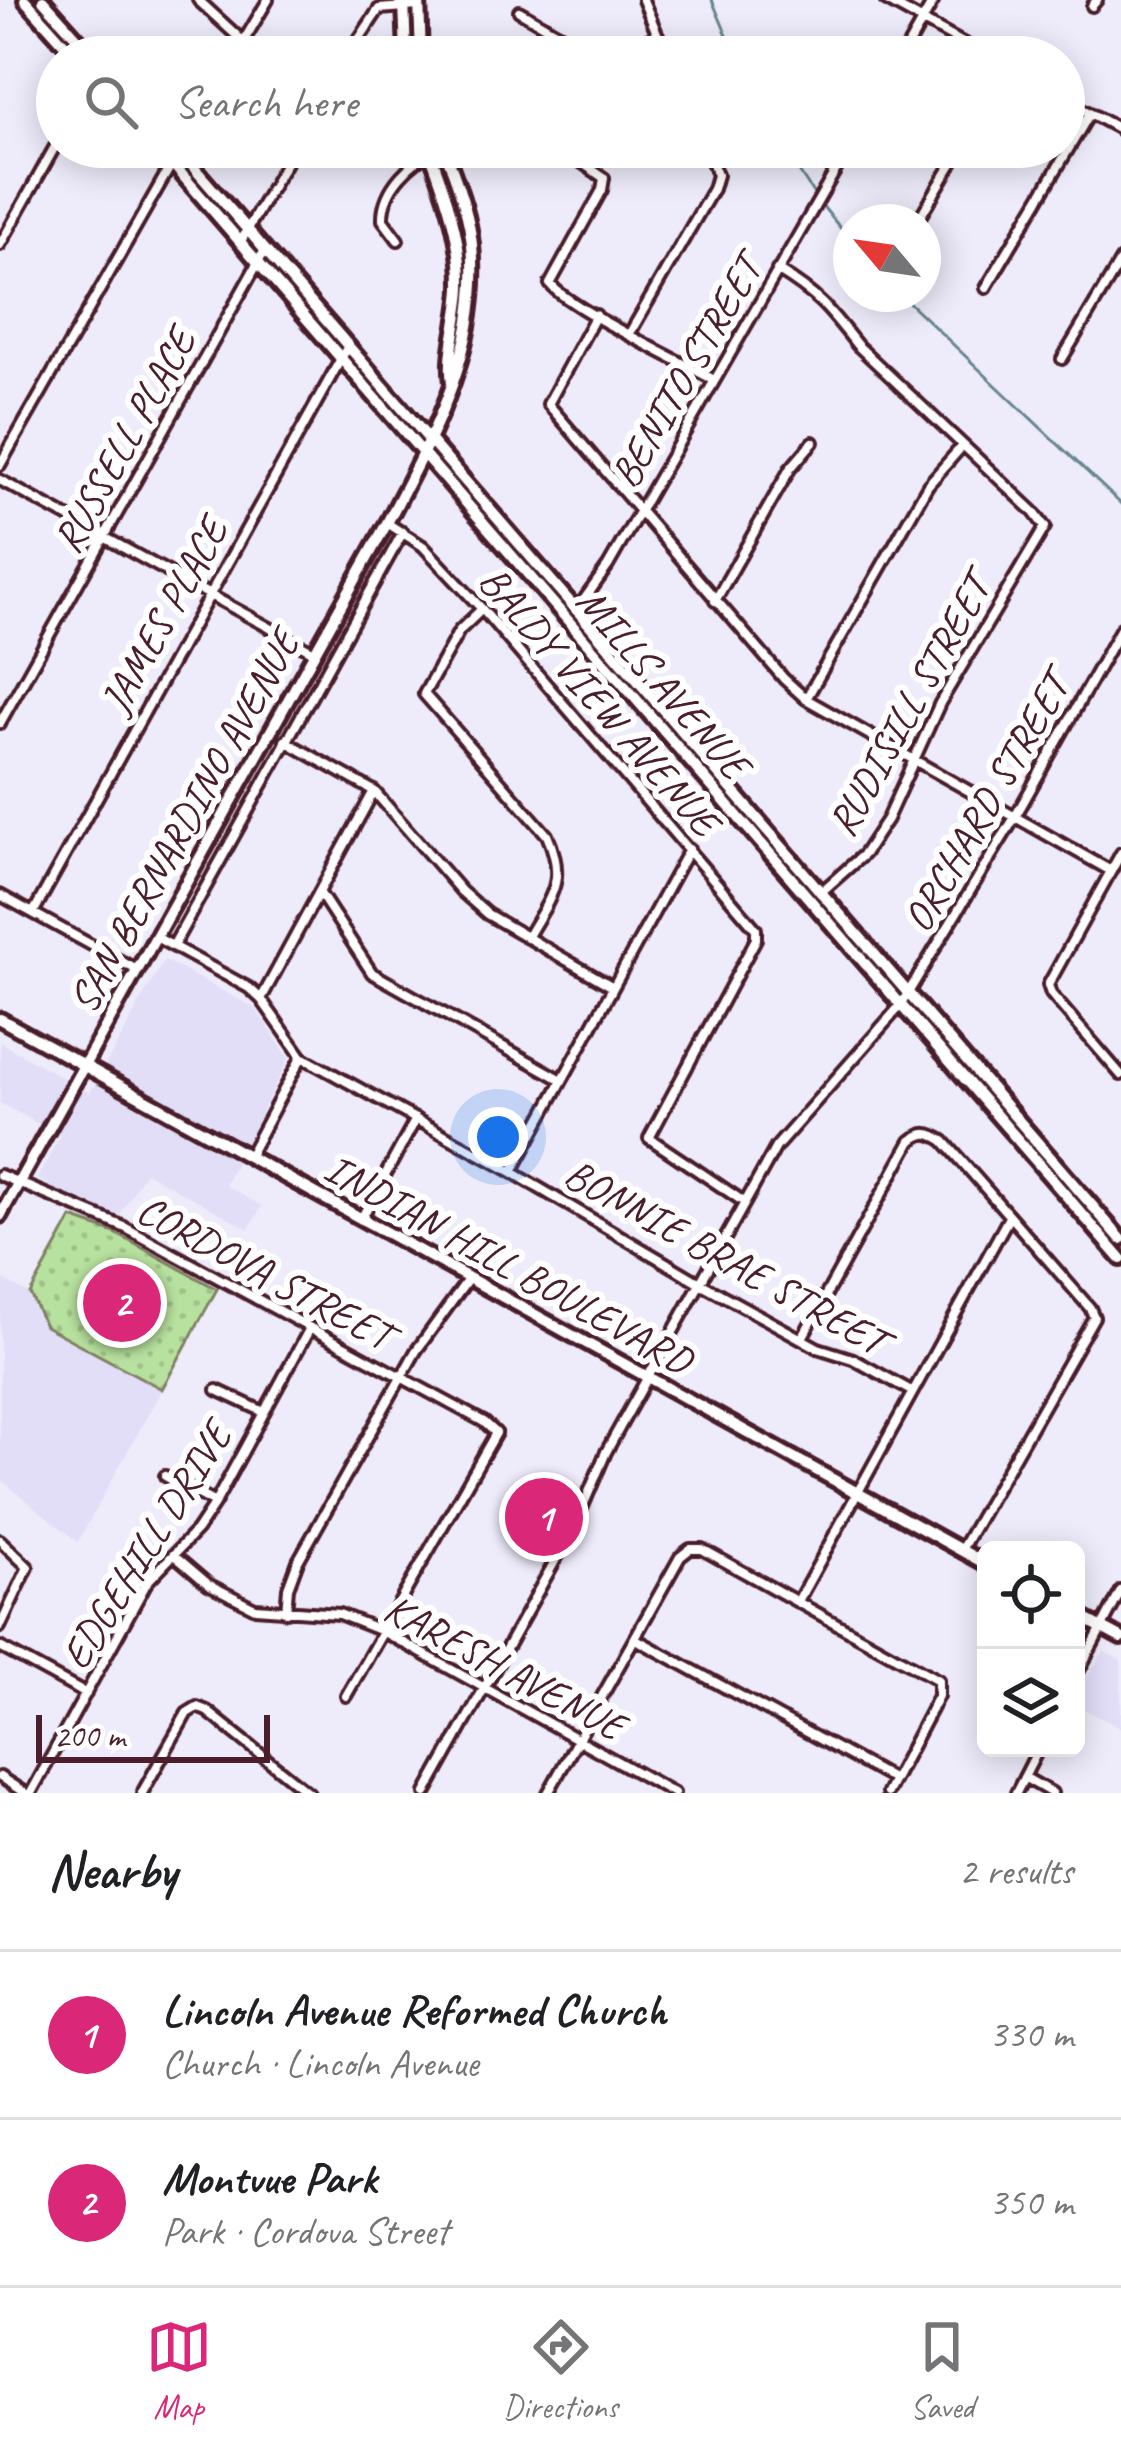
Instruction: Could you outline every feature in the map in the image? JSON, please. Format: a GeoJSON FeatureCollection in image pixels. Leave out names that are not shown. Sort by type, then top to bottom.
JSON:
{"type":"FeatureCollection","features":[{"type":"Feature","properties":{"kind":"main road"},"geometry":{"type":"LineString","coordinates":[[26,0],[58,36]]}},
{"type":"Feature","properties":{"kind":"main road"},"geometry":{"type":"LineString","coordinates":[[43,0],[75,36]]}},
{"type":"Feature","properties":{"kind":"main road"},"geometry":{"type":"LineString","coordinates":[[404,3],[405,36]]}},
{"type":"Feature","properties":{"kind":"main road"},"geometry":{"type":"LineString","coordinates":[[418,3],[420,36]]}},
{"type":"Feature","properties":{"kind":"main road","name":"MILLS AVENUE"},"geometry":{"type":"LineString","coordinates":[[187,168],[344,352],[576,611],[1121,1259]]}},
{"type":"Feature","properties":{"kind":"main road","name":"SAN BERNARDINO AVENUE"},"geometry":{"type":"LineString","coordinates":[[0,1216],[428,442],[452,383],[449,366],[461,288],[459,251],[440,168]]}},
{"type":"Feature","properties":{"kind":"main road","name":"MILLS AVENUE"},"geometry":{"type":"LineString","coordinates":[[344,352],[422,456],[816,897]]}},
{"type":"Feature","properties":{"kind":"main road","name":"MILLS AVENUE"},"geometry":{"type":"LineString","coordinates":[[903,1000],[1121,1239]]}},
{"type":"Feature","properties":{"kind":"main road","name":"INDIAN HILL BOULEVARD"},"geometry":{"type":"LineString","coordinates":[[0,1019],[977,1559]]}},
{"type":"Feature","properties":{"kind":"main road"},"geometry":{"type":"LineString","coordinates":[[1085,1618],[1121,1638]]}},
{"type":"Feature","properties":{"kind":"street"},"geometry":{"type":"LineString","coordinates":[[198,0],[237,36]]}},
{"type":"Feature","properties":{"kind":"street"},"geometry":{"type":"LineString","coordinates":[[247,36],[268,0]]}},
{"type":"Feature","properties":{"kind":"street"},"geometry":{"type":"LineString","coordinates":[[360,36],[376,0]]}},
{"type":"Feature","properties":{"kind":"street"},"geometry":{"type":"LineString","coordinates":[[643,0],[658,35]]}},
{"type":"Feature","properties":{"kind":"street"},"geometry":{"type":"LineString","coordinates":[[885,0],[950,36]]}},
{"type":"Feature","properties":{"kind":"street"},"geometry":{"type":"LineString","coordinates":[[914,36],[934,0]]}},
{"type":"Feature","properties":{"kind":"street"},"geometry":{"type":"LineString","coordinates":[[372,15],[386,6],[418,3]]}},
{"type":"Feature","properties":{"kind":"street"},"geometry":{"type":"LineString","coordinates":[[519,11],[566,36]]}},
{"type":"Feature","properties":{"kind":"street"},"geometry":{"type":"LineString","coordinates":[[1085,110],[1121,130]]}},
{"type":"Feature","properties":{"kind":"street"},"geometry":{"type":"LineString","coordinates":[[1085,120],[1090,112]]}},
{"type":"Feature","properties":{"kind":"street"},"geometry":{"type":"LineString","coordinates":[[0,245],[43,168]]}},
{"type":"Feature","properties":{"kind":"street"},"geometry":{"type":"LineString","coordinates":[[0,465],[167,168]]}},
{"type":"Feature","properties":{"kind":"street"},"geometry":{"type":"LineString","coordinates":[[244,236],[283,168]]}},
{"type":"Feature","properties":{"kind":"street"},"geometry":{"type":"LineString","coordinates":[[398,240],[383,220],[383,206],[407,168]]}},
{"type":"Feature","properties":{"kind":"street"},"geometry":{"type":"LineString","coordinates":[[589,168],[604,178],[602,190],[550,284],[714,380]]}},
{"type":"Feature","properties":{"kind":"street"},"geometry":{"type":"LineString","coordinates":[[630,333],[713,189],[714,168]]}},
{"type":"Feature","properties":{"kind":"street","name":"BENITO STREET"},"geometry":{"type":"LineString","coordinates":[[568,622],[608,566],[837,168]]}},
{"type":"Feature","properties":{"kind":"street"},"geometry":{"type":"LineString","coordinates":[[928,204],[949,168]]}},
{"type":"Feature","properties":{"kind":"street"},"geometry":{"type":"LineString","coordinates":[[986,288],[1057,168]]}},
{"type":"Feature","properties":{"kind":"street","name":"RUSSELL PLACE"},"geometry":{"type":"LineString","coordinates":[[0,722],[261,256]]}},
{"type":"Feature","properties":{"kind":"street"},"geometry":{"type":"LineString","coordinates":[[1062,359],[1121,260]]}},
{"type":"Feature","properties":{"kind":"street"},"geometry":{"type":"LineString","coordinates":[[777,271],[814,293],[857,345],[964,445],[928,485],[806,699]]}},
{"type":"Feature","properties":{"kind":"street"},"geometry":{"type":"LineString","coordinates":[[596,315],[548,404],[784,680],[806,699],[1111,871]]}},
{"type":"Feature","properties":{"kind":"street","name":"JAMES PLACE"},"geometry":{"type":"LineString","coordinates":[[33,913],[344,352]]}},
{"type":"Feature","properties":{"kind":"street"},"geometry":{"type":"LineString","coordinates":[[715,601],[790,469],[813,442]]}},
{"type":"Feature","properties":{"kind":"street","name":"RUDISILL STREET"},"geometry":{"type":"LineString","coordinates":[[816,897],[872,844],[940,703],[1045,527],[964,445]]}},
{"type":"Feature","properties":{"kind":"street"},"geometry":{"type":"LineString","coordinates":[[0,480],[314,652]]}},
{"type":"Feature","properties":{"kind":"street","name":"BALDY VIEW AVENUE"},"geometry":{"type":"LineString","coordinates":[[387,523],[423,546],[482,608],[756,929],[756,939],[649,1138],[744,1202]]}},
{"type":"Feature","properties":{"kind":"street"},"geometry":{"type":"LineString","coordinates":[[172,946],[403,532]]}},
{"type":"Feature","properties":{"kind":"street"},"geometry":{"type":"LineString","coordinates":[[482,608],[459,631],[424,694],[547,835],[559,862],[550,896],[527,938]]}},
{"type":"Feature","properties":{"kind":"street","name":"ORCHARD STREET"},"geometry":{"type":"LineString","coordinates":[[426,1793],[575,1525],[606,1452],[744,1202],[784,1136],[903,1000],[1015,817],[1121,628]]}},
{"type":"Feature","properties":{"kind":"street"},"geometry":{"type":"LineString","coordinates":[[286,741],[374,791],[487,914],[614,988]]}},
{"type":"Feature","properties":{"kind":"street"},"geometry":{"type":"LineString","coordinates":[[261,999],[374,791]]}},
{"type":"Feature","properties":{"kind":"street"},"geometry":{"type":"LineString","coordinates":[[512,1172],[689,848]]}},
{"type":"Feature","properties":{"kind":"street"},"geometry":{"type":"LineString","coordinates":[[1121,853],[1048,985],[1121,1075]]}},
{"type":"Feature","properties":{"kind":"street"},"geometry":{"type":"LineString","coordinates":[[320,892],[372,973],[562,1080]]}},
{"type":"Feature","properties":{"kind":"street"},"geometry":{"type":"LineString","coordinates":[[0,895],[138,971]]}},
{"type":"Feature","properties":{"kind":"street","name":"BONNIE BRAE STREET"},"geometry":{"type":"LineString","coordinates":[[156,938],[249,988],[302,1057],[802,1339],[854,1359],[913,1392]]}},
{"type":"Feature","properties":{"kind":"street"},"geometry":{"type":"LineString","coordinates":[[248,1157],[302,1057]]}},
{"type":"Feature","properties":{"kind":"street"},"geometry":{"type":"LineString","coordinates":[[361,1219],[416,1119]]}},
{"type":"Feature","properties":{"kind":"street"},"geometry":{"type":"LineString","coordinates":[[802,1339],[911,1141],[920,1133],[944,1141],[1090,1307],[1094,1317],[962,1550]]}},
{"type":"Feature","properties":{"kind":"street","name":"CORDOVA STREET"},"geometry":{"type":"LineString","coordinates":[[0,1175],[124,1227],[484,1422],[496,1433],[382,1631]]}},
{"type":"Feature","properties":{"kind":"street"},"geometry":{"type":"LineString","coordinates":[[798,1601],[1008,1218]]}},
{"type":"Feature","properties":{"kind":"street"},"geometry":{"type":"LineString","coordinates":[[286,1612],[298,1561],[400,1378],[469,1278]]}},
{"type":"Feature","properties":{"kind":"street","name":"EDGEHILL DRIVE"},"geometry":{"type":"LineString","coordinates":[[28,1793],[147,1582],[215,1503],[310,1328]]}},
{"type":"Feature","properties":{"kind":"street"},"geometry":{"type":"LineString","coordinates":[[217,1390],[264,1412]]}},
{"type":"Feature","properties":{"kind":"street"},"geometry":{"type":"LineString","coordinates":[[165,1476],[215,1503]]}},
{"type":"Feature","properties":{"kind":"street"},"geometry":{"type":"LineString","coordinates":[[0,1540],[28,1567],[0,1627]]}},
{"type":"Feature","properties":{"kind":"street"},"geometry":{"type":"LineString","coordinates":[[548,1793],[680,1557],[690,1549],[702,1549],[938,1680],[938,1696],[887,1793]]}},
{"type":"Feature","properties":{"kind":"street","name":"KARESH AVENUE"},"geometry":{"type":"LineString","coordinates":[[174,1555],[231,1599],[255,1608],[338,1615],[382,1631],[674,1793]]}},
{"type":"Feature","properties":{"kind":"street"},"geometry":{"type":"LineString","coordinates":[[1085,1659],[1121,1592]]}},
{"type":"Feature","properties":{"kind":"street"},"geometry":{"type":"LineString","coordinates":[[346,1696],[382,1631]]}},
{"type":"Feature","properties":{"kind":"street"},"geometry":{"type":"LineString","coordinates":[[636,1639],[894,1780]]}},
{"type":"Feature","properties":{"kind":"street"},"geometry":{"type":"LineString","coordinates":[[0,1647],[86,1694]]}},
{"type":"Feature","properties":{"kind":"street"},"geometry":{"type":"LineString","coordinates":[[142,1793],[187,1714],[196,1707],[309,1793]]}},
{"type":"Feature","properties":{"kind":"street"},"geometry":{"type":"LineString","coordinates":[[1016,1793],[1034,1757]]}},
{"type":"Feature","properties":{"kind":"street"},"geometry":{"type":"LineString","coordinates":[[0,1777],[28,1793]]}},
{"type":"Feature","properties":{"kind":"street"},"geometry":{"type":"LineString","coordinates":[[1024,1778],[1052,1793]]}},
{"type":"Feature","properties":{"kind":"shaded area"},"geometry":{"type":"Polygon","coordinates":[[[164,960],[255,1008],[289,1058],[225,1185],[262,1206],[249,1229],[145,1172],[120,1215],[85,1206],[37,1179],[60,1136],[0,1103],[0,1042],[90,1093],[164,960]]]}},
{"type":"Feature","properties":{"kind":"shaded area"},"geometry":{"type":"Polygon","coordinates":[[[0,1278],[33,1296],[45,1326],[162,1389],[78,1542],[0,1479],[0,1278]]]}},
{"type":"Feature","properties":{"kind":"shaded area"},"geometry":{"type":"Polygon","coordinates":[[[1104,1652],[1121,1660],[1121,1728],[1085,1710],[1085,1679],[1104,1652]]]}},
{"type":"Feature","properties":{"kind":"green space"},"geometry":{"type":"Polygon","coordinates":[[[72,1218],[115,1233],[217,1289],[162,1389],[45,1326],[30,1294],[72,1218]]]}},
{"type":"Feature","properties":{"kind":"waterway"},"geometry":{"type":"LineString","coordinates":[[712,0],[727,36]]}},
{"type":"Feature","properties":{"kind":"waterway"},"geometry":{"type":"LineString","coordinates":[[797,168],[815,196]]}},
{"type":"Feature","properties":{"kind":"waterway"},"geometry":{"type":"LineString","coordinates":[[820,203],[833,219]]}},
{"type":"Feature","properties":{"kind":"waterway"},"geometry":{"type":"LineString","coordinates":[[919,312],[1121,504]]}},
{"type":"Feature","properties":{"kind":"place","name":"Montvue Park"},"geometry":{"type":"Point","coordinates":[122,1303]}},
{"type":"Feature","properties":{"kind":"place","name":"Lincoln Avenue Reformed Church"},"geometry":{"type":"Point","coordinates":[544,1517]}}]}
